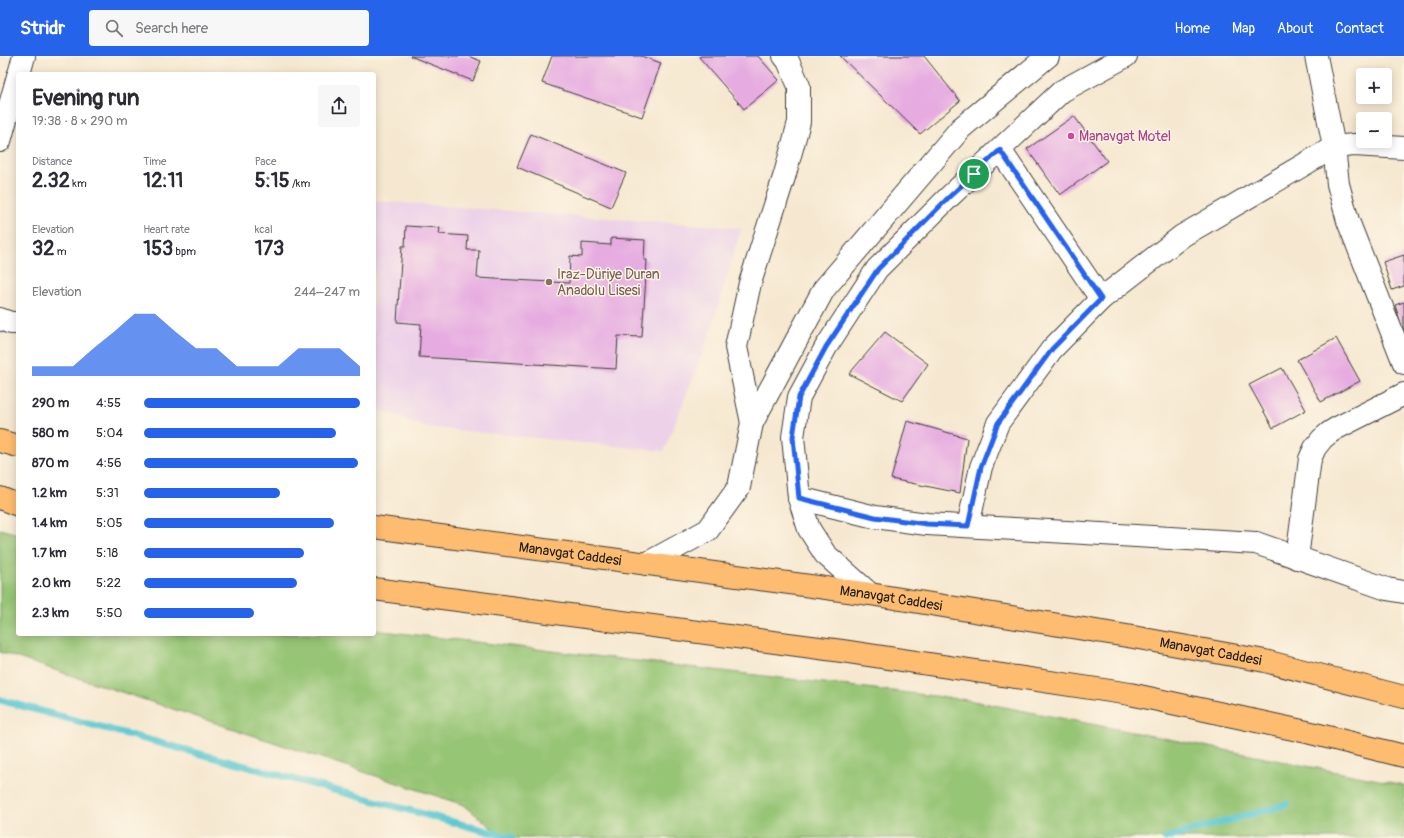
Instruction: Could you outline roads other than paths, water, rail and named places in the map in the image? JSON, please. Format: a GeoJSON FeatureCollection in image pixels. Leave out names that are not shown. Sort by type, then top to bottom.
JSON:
{"type":"FeatureCollection","features":[{"type":"Feature","properties":{"kind":"highway"},"geometry":{"type":"LineString","coordinates":[[0,441],[16,445]]}},
{"type":"Feature","properties":{"kind":"highway"},"geometry":{"type":"LineString","coordinates":[[0,498],[16,504]]}},
{"type":"Feature","properties":{"kind":"highway","name":"Manavgat Caddesi"},"geometry":{"type":"LineString","coordinates":[[376,527],[870,594],[1133,637],[1265,661],[1404,697]]}},
{"type":"Feature","properties":{"kind":"highway"},"geometry":{"type":"LineString","coordinates":[[376,588],[842,651],[1130,694],[1307,732],[1404,756]]}},
{"type":"Feature","properties":{"kind":"street"},"geometry":{"type":"LineString","coordinates":[[19,72],[24,56]]}},
{"type":"Feature","properties":{"kind":"street"},"geometry":{"type":"LineString","coordinates":[[752,423],[736,347],[750,283],[785,174],[799,122],[799,86],[788,61],[784,56]]}},
{"type":"Feature","properties":{"kind":"street"},"geometry":{"type":"LineString","coordinates":[[646,564],[708,530],[739,487],[752,423],[824,289],[961,128],[1048,56]]}},
{"type":"Feature","properties":{"kind":"street"},"geometry":{"type":"LineString","coordinates":[[870,594],[825,554],[808,529],[799,498],[793,437],[799,397],[826,347],[878,269],[948,198],[1062,91],[1126,56]]}},
{"type":"Feature","properties":{"kind":"street"},"geometry":{"type":"LineString","coordinates":[[1316,56],[1334,148],[1338,184],[1348,221],[1404,363]]}},
{"type":"Feature","properties":{"kind":"street"},"geometry":{"type":"LineString","coordinates":[[0,141],[16,82]]}},
{"type":"Feature","properties":{"kind":"street"},"geometry":{"type":"LineString","coordinates":[[968,526],[981,467],[998,423],[1052,349],[1101,299],[1182,236],[1334,148],[1354,145],[1404,148]]}},
{"type":"Feature","properties":{"kind":"street"},"geometry":{"type":"LineString","coordinates":[[1000,150],[1101,299]]}},
{"type":"Feature","properties":{"kind":"street"},"geometry":{"type":"LineString","coordinates":[[0,319],[16,323]]}},
{"type":"Feature","properties":{"kind":"street"},"geometry":{"type":"LineString","coordinates":[[1297,558],[1310,459],[1315,448],[1322,439],[1337,428],[1404,394]]}},
{"type":"Feature","properties":{"kind":"street"},"geometry":{"type":"LineString","coordinates":[[799,498],[875,517],[927,524],[1256,543],[1387,589],[1404,592]]}},
{"type":"Feature","properties":{"kind":"waterway"},"geometry":{"type":"LineString","coordinates":[[0,700],[512,838]]}},
{"type":"Feature","properties":{"kind":"waterway"},"geometry":{"type":"LineString","coordinates":[[1165,838],[1288,804]]}},
{"type":"Feature","properties":{"kind":"place","name":"Manavgat Motel"},"geometry":{"type":"Point","coordinates":[1071,136]}},
{"type":"Feature","properties":{"kind":"place","name":"Iraz-Düriye Duran Anadolu Lisesi"},"geometry":{"type":"Point","coordinates":[549,282]}}]}
